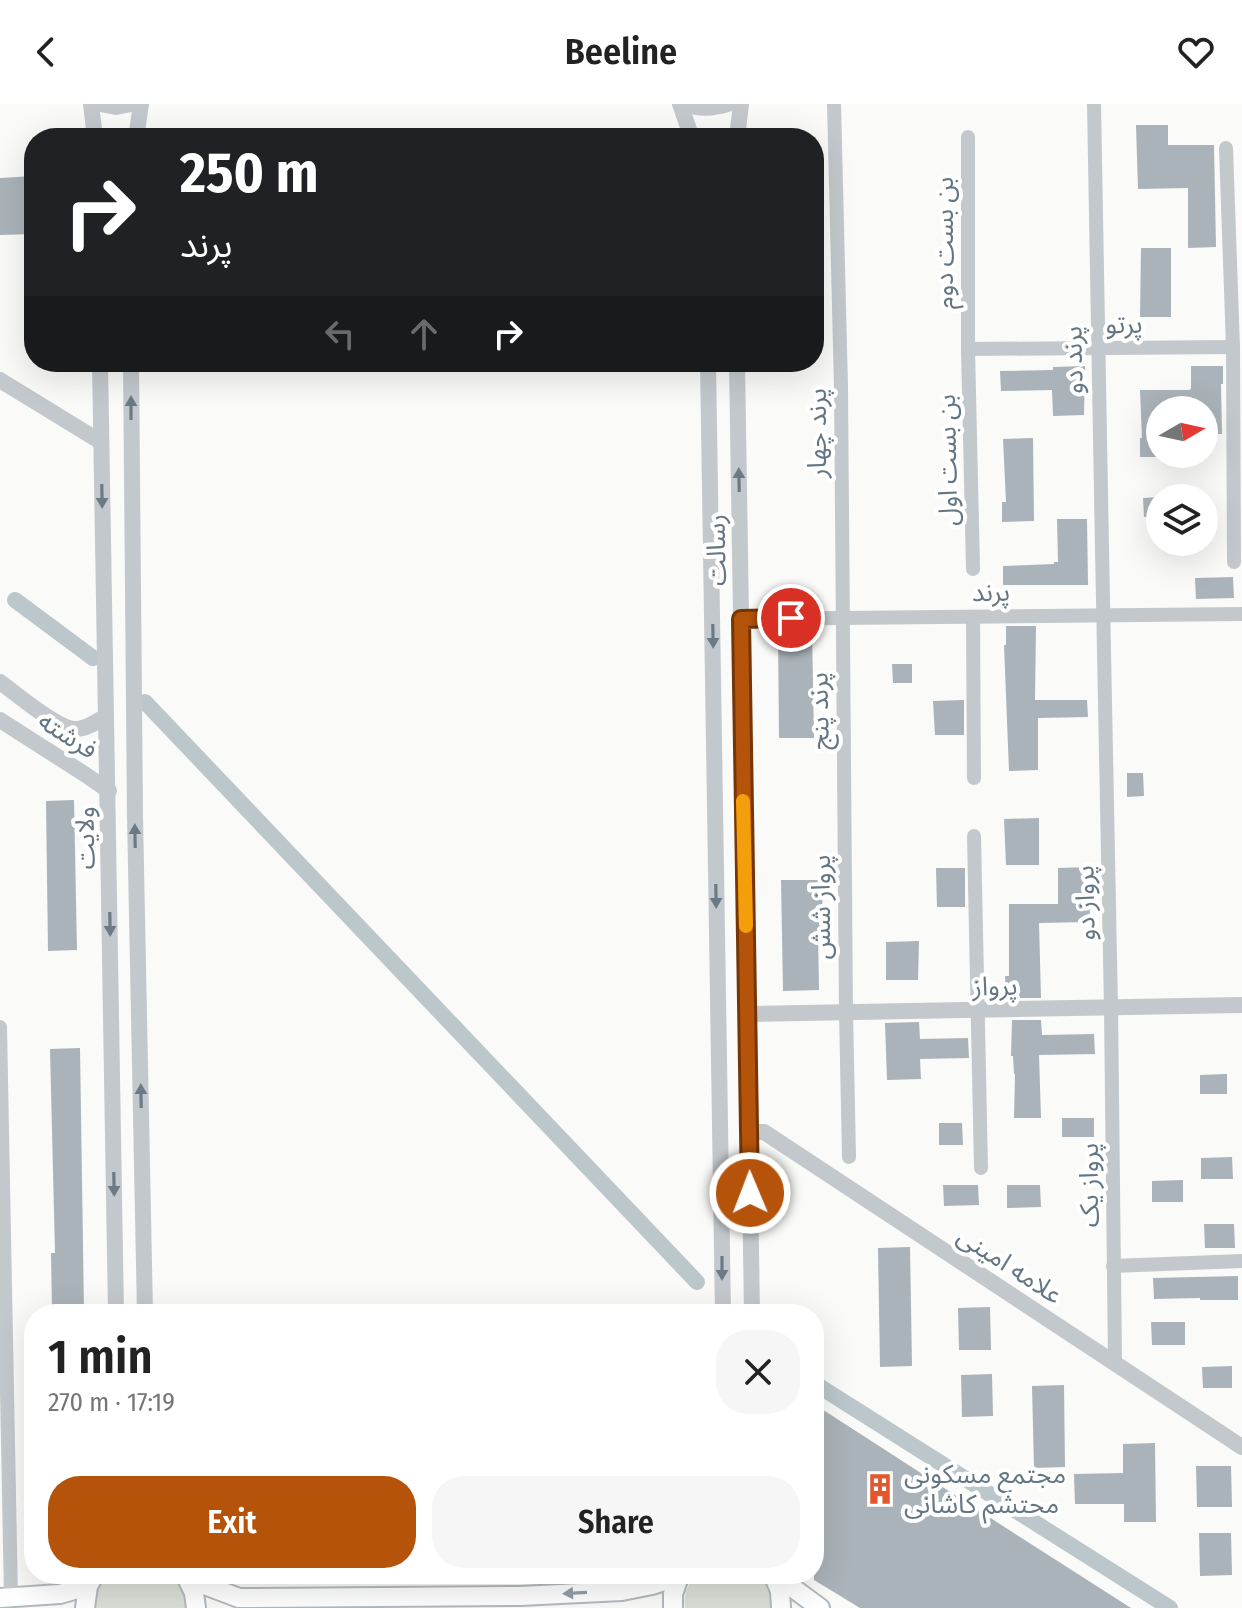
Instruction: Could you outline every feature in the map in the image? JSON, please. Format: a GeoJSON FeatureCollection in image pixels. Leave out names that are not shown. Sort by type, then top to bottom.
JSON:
{"type":"FeatureCollection","features":[{"type":"Feature","properties":{"kind":"main road"},"geometry":{"type":"LineString","coordinates":[[5,1598],[60,1594],[83,1584]]}},
{"type":"Feature","properties":{"kind":"main road"},"geometry":{"type":"LineString","coordinates":[[85,1608],[91,1584]]}},
{"type":"Feature","properties":{"kind":"main road"},"geometry":{"type":"LineString","coordinates":[[190,1584],[196,1608]]}},
{"type":"Feature","properties":{"kind":"main road"},"geometry":{"type":"LineString","coordinates":[[206,1584],[239,1598],[254,1598],[520,1596],[622,1591],[655,1584]]}},
{"type":"Feature","properties":{"kind":"main road"},"geometry":{"type":"LineString","coordinates":[[673,1608],[677,1584]]}},
{"type":"Feature","properties":{"kind":"main road"},"geometry":{"type":"LineString","coordinates":[[778,1584],[781,1608]]}},
{"type":"Feature","properties":{"kind":"main road"},"geometry":{"type":"LineString","coordinates":[[788,1584],[820,1608]]}},
{"type":"Feature","properties":{"kind":"street"},"geometry":{"type":"LineString","coordinates":[[91,104],[94,128]]}},
{"type":"Feature","properties":{"kind":"street"},"geometry":{"type":"LineString","coordinates":[[100,104],[116,107],[131,104]]}},
{"type":"Feature","properties":{"kind":"street"},"geometry":{"type":"LineString","coordinates":[[137,128],[141,104]]}},
{"type":"Feature","properties":{"kind":"street"},"geometry":{"type":"LineString","coordinates":[[680,104],[688,128]]}},
{"type":"Feature","properties":{"kind":"street"},"geometry":{"type":"LineString","coordinates":[[686,104],[712,108],[728,104]]}},
{"type":"Feature","properties":{"kind":"street"},"geometry":{"type":"LineString","coordinates":[[738,128],[741,104]]}},
{"type":"Feature","properties":{"kind":"street","name":"پرند چهار"},"geometry":{"type":"LineString","coordinates":[[834,104],[841,618]]}},
{"type":"Feature","properties":{"kind":"street","name":"پرند دو"},"geometry":{"type":"LineString","coordinates":[[1094,104],[1106,798]]}},
{"type":"Feature","properties":{"kind":"street","name":"بن بست دوم"},"geometry":{"type":"LineString","coordinates":[[968,137],[968,349]]}},
{"type":"Feature","properties":{"kind":"street"},"geometry":{"type":"LineString","coordinates":[[1226,148],[1233,347],[1234,562]]}},
{"type":"Feature","properties":{"kind":"street","name":"پرتو"},"geometry":{"type":"LineString","coordinates":[[968,349],[1233,347]]}},
{"type":"Feature","properties":{"kind":"street","name":"بن بست اول"},"geometry":{"type":"LineString","coordinates":[[968,349],[973,569]]}},
{"type":"Feature","properties":{"kind":"street","name":"ولایت"},"geometry":{"type":"LineString","coordinates":[[100,372],[116,1304]]}},
{"type":"Feature","properties":{"kind":"street","name":"ولایت"},"geometry":{"type":"LineString","coordinates":[[131,372],[135,816],[145,1304]]}},
{"type":"Feature","properties":{"kind":"street","name":"رسالت"},"geometry":{"type":"LineString","coordinates":[[708,372],[723,1304]]}},
{"type":"Feature","properties":{"kind":"street","name":"رسالت"},"geometry":{"type":"LineString","coordinates":[[737,372],[752,1304]]}},
{"type":"Feature","properties":{"kind":"street"},"geometry":{"type":"LineString","coordinates":[[0,380],[101,442]]}},
{"type":"Feature","properties":{"kind":"street","name":"پرند"},"geometry":{"type":"LineString","coordinates":[[741,619],[1242,614]]}},
{"type":"Feature","properties":{"kind":"street"},"geometry":{"type":"LineString","coordinates":[[973,617],[974,778]]}},
{"type":"Feature","properties":{"kind":"street","name":"پرند پنج"},"geometry":{"type":"LineString","coordinates":[[841,618],[845,802]]}},
{"type":"Feature","properties":{"kind":"street","name":"فرشته"},"geometry":{"type":"LineString","coordinates":[[0,682],[61,726],[73,730],[85,728],[106,716]]}},
{"type":"Feature","properties":{"kind":"street","name":"فرشته"},"geometry":{"type":"LineString","coordinates":[[0,720],[109,791]]}},
{"type":"Feature","properties":{"kind":"street","name":"پرواز دو"},"geometry":{"type":"LineString","coordinates":[[1106,798],[1111,1007]]}},
{"type":"Feature","properties":{"kind":"street","name":"پرواز شش"},"geometry":{"type":"LineString","coordinates":[[845,802],[849,1157]]}},
{"type":"Feature","properties":{"kind":"street"},"geometry":{"type":"LineString","coordinates":[[974,836],[981,1168]]}},
{"type":"Feature","properties":{"kind":"street","name":"پرواز"},"geometry":{"type":"LineString","coordinates":[[748,1014],[1242,1005]]}},
{"type":"Feature","properties":{"kind":"street","name":"پرواز یک"},"geometry":{"type":"LineString","coordinates":[[1111,1007],[1115,1362]]}},
{"type":"Feature","properties":{"kind":"street"},"geometry":{"type":"LineString","coordinates":[[0,1027],[5,1598]]}},
{"type":"Feature","properties":{"kind":"street","name":"علامه امینی"},"geometry":{"type":"LineString","coordinates":[[748,1132],[764,1132],[1242,1447]]}},
{"type":"Feature","properties":{"kind":"street"},"geometry":{"type":"LineString","coordinates":[[1113,1266],[1242,1261]]}},
{"type":"Feature","properties":{"kind":"shaded area"},"geometry":{"type":"Polygon","coordinates":[[[100,1584],[181,1584],[185,1589],[187,1608],[93,1608],[100,1584]]]}},
{"type":"Feature","properties":{"kind":"shaded area"},"geometry":{"type":"Polygon","coordinates":[[[690,1584],[765,1584],[771,1608],[685,1608],[690,1584]]]}},
{"type":"Feature","properties":{"kind":"building"},"geometry":{"type":"Polygon","coordinates":[[[1136,125],[1168,125],[1168,145],[1214,145],[1216,247],[1188,248],[1188,188],[1138,189],[1136,125]]]}},
{"type":"Feature","properties":{"kind":"building"},"geometry":{"type":"Polygon","coordinates":[[[24,177],[24,234],[0,235],[0,178],[24,177]]]}},
{"type":"Feature","properties":{"kind":"building"},"geometry":{"type":"Polygon","coordinates":[[[1141,248],[1171,248],[1171,317],[1140,317],[1141,248]]]}},
{"type":"Feature","properties":{"kind":"building"},"geometry":{"type":"Polygon","coordinates":[[[1085,366],[1084,415],[1053,416],[1052,390],[1001,391],[1000,371],[1085,366]]]}},
{"type":"Feature","properties":{"kind":"building"},"geometry":{"type":"Polygon","coordinates":[[[1191,366],[1223,366],[1222,434],[1218,434],[1218,396],[1146,396],[1146,457],[1140,457],[1140,390],[1191,388],[1191,366]]]}},
{"type":"Feature","properties":{"kind":"building"},"geometry":{"type":"Polygon","coordinates":[[[1033,438],[1034,521],[1002,522],[1002,502],[1006,502],[1003,439],[1033,438]]]}},
{"type":"Feature","properties":{"kind":"building"},"geometry":{"type":"Polygon","coordinates":[[[1143,498],[1146,498],[1146,517],[1144,517],[1143,498]]]}},
{"type":"Feature","properties":{"kind":"building"},"geometry":{"type":"Polygon","coordinates":[[[1057,519],[1087,519],[1088,585],[1003,585],[1003,566],[1058,562],[1057,519]]]}},
{"type":"Feature","properties":{"kind":"building"},"geometry":{"type":"Polygon","coordinates":[[[1233,577],[1234,598],[1196,599],[1195,578],[1233,577]]]}},
{"type":"Feature","properties":{"kind":"building"},"geometry":{"type":"Polygon","coordinates":[[[1006,626],[1036,626],[1035,700],[1087,700],[1088,717],[1038,718],[1038,770],[1009,771],[1006,626]]]}},
{"type":"Feature","properties":{"kind":"building"},"geometry":{"type":"Polygon","coordinates":[[[812,630],[814,738],[779,738],[778,631],[812,630]]]}},
{"type":"Feature","properties":{"kind":"building"},"geometry":{"type":"Polygon","coordinates":[[[892,664],[912,664],[912,683],[893,683],[892,664]]]}},
{"type":"Feature","properties":{"kind":"building"},"geometry":{"type":"Polygon","coordinates":[[[964,700],[964,735],[935,735],[933,701],[964,700]]]}},
{"type":"Feature","properties":{"kind":"building"},"geometry":{"type":"Polygon","coordinates":[[[1127,773],[1143,773],[1144,796],[1127,797],[1127,773]]]}},
{"type":"Feature","properties":{"kind":"building"},"geometry":{"type":"Polygon","coordinates":[[[74,800],[77,950],[48,951],[46,801],[74,800]]]}},
{"type":"Feature","properties":{"kind":"building"},"geometry":{"type":"Polygon","coordinates":[[[1039,818],[1039,865],[1006,865],[1004,819],[1039,818]]]}},
{"type":"Feature","properties":{"kind":"building"},"geometry":{"type":"Polygon","coordinates":[[[1089,867],[1090,922],[1039,923],[1041,998],[1011,998],[1011,994],[1006,994],[1005,976],[1009,976],[1009,904],[1058,904],[1058,868],[1089,867]]]}},
{"type":"Feature","properties":{"kind":"building"},"geometry":{"type":"Polygon","coordinates":[[[936,868],[965,868],[965,907],[937,907],[936,868]]]}},
{"type":"Feature","properties":{"kind":"building"},"geometry":{"type":"Polygon","coordinates":[[[781,880],[822,880],[823,930],[818,930],[819,990],[783,991],[781,880]]]}},
{"type":"Feature","properties":{"kind":"building"},"geometry":{"type":"Polygon","coordinates":[[[919,941],[918,980],[886,980],[886,942],[919,941]]]}},
{"type":"Feature","properties":{"kind":"building"},"geometry":{"type":"Polygon","coordinates":[[[1012,1020],[1041,1020],[1042,1035],[1094,1034],[1095,1054],[1039,1055],[1041,1118],[1014,1118],[1012,1020]]]}},
{"type":"Feature","properties":{"kind":"building"},"geometry":{"type":"Polygon","coordinates":[[[919,1022],[920,1039],[968,1038],[969,1058],[920,1059],[921,1079],[887,1080],[885,1023],[919,1022]]]}},
{"type":"Feature","properties":{"kind":"building"},"geometry":{"type":"Polygon","coordinates":[[[80,1048],[84,1304],[52,1304],[51,1253],[55,1253],[50,1049],[80,1048]]]}},
{"type":"Feature","properties":{"kind":"building"},"geometry":{"type":"Polygon","coordinates":[[[1227,1074],[1227,1094],[1200,1094],[1200,1075],[1227,1074]]]}},
{"type":"Feature","properties":{"kind":"building"},"geometry":{"type":"Polygon","coordinates":[[[1062,1118],[1094,1118],[1094,1137],[1062,1137],[1062,1118]]]}},
{"type":"Feature","properties":{"kind":"building"},"geometry":{"type":"Polygon","coordinates":[[[939,1123],[962,1123],[963,1145],[939,1145],[939,1123]]]}},
{"type":"Feature","properties":{"kind":"building"},"geometry":{"type":"Polygon","coordinates":[[[1232,1157],[1233,1179],[1201,1179],[1201,1158],[1232,1157]]]}},
{"type":"Feature","properties":{"kind":"building"},"geometry":{"type":"Polygon","coordinates":[[[1183,1180],[1183,1202],[1152,1202],[1152,1181],[1183,1180]]]}},
{"type":"Feature","properties":{"kind":"building"},"geometry":{"type":"Polygon","coordinates":[[[943,1185],[978,1185],[979,1205],[944,1206],[943,1185]]]}},
{"type":"Feature","properties":{"kind":"building"},"geometry":{"type":"Polygon","coordinates":[[[1007,1185],[1040,1185],[1041,1207],[1007,1208],[1007,1185]]]}},
{"type":"Feature","properties":{"kind":"building"},"geometry":{"type":"Polygon","coordinates":[[[1204,1224],[1234,1224],[1235,1248],[1205,1248],[1204,1224]]]}},
{"type":"Feature","properties":{"kind":"building"},"geometry":{"type":"Polygon","coordinates":[[[910,1247],[912,1366],[880,1367],[878,1248],[910,1247]]]}},
{"type":"Feature","properties":{"kind":"building"},"geometry":{"type":"Polygon","coordinates":[[[1238,1276],[1238,1300],[1154,1299],[1153,1278],[1238,1276]]]}},
{"type":"Feature","properties":{"kind":"building"},"geometry":{"type":"Polygon","coordinates":[[[990,1307],[991,1350],[959,1350],[958,1308],[990,1307]]]}},
{"type":"Feature","properties":{"kind":"building"},"geometry":{"type":"Polygon","coordinates":[[[1151,1322],[1185,1322],[1185,1345],[1152,1345],[1151,1322]]]}},
{"type":"Feature","properties":{"kind":"building"},"geometry":{"type":"Polygon","coordinates":[[[1232,1366],[1232,1388],[1203,1388],[1202,1367],[1232,1366]]]}},
{"type":"Feature","properties":{"kind":"building"},"geometry":{"type":"Polygon","coordinates":[[[992,1374],[993,1416],[962,1417],[961,1375],[992,1374]]]}},
{"type":"Feature","properties":{"kind":"building"},"geometry":{"type":"Polygon","coordinates":[[[1064,1385],[1065,1467],[1034,1468],[1032,1386],[1064,1385]]]}},
{"type":"Feature","properties":{"kind":"building","name":"مجتمع مسکونی محتشم کاشانی"},"geometry":{"type":"Polygon","coordinates":[[[824,1410],[1131,1608],[860,1608],[821,1584],[824,1584],[824,1410]]]}},
{"type":"Feature","properties":{"kind":"building"},"geometry":{"type":"Polygon","coordinates":[[[1155,1443],[1156,1522],[1124,1522],[1124,1504],[1075,1504],[1074,1474],[1123,1473],[1123,1444],[1155,1443]]]}},
{"type":"Feature","properties":{"kind":"building"},"geometry":{"type":"Polygon","coordinates":[[[1196,1466],[1231,1466],[1232,1507],[1197,1507],[1196,1466]]]}},
{"type":"Feature","properties":{"kind":"building"},"geometry":{"type":"Polygon","coordinates":[[[1199,1533],[1231,1533],[1232,1575],[1200,1576],[1199,1533]]]}},
{"type":"Feature","properties":{"kind":"waterway"},"geometry":{"type":"LineString","coordinates":[[15,600],[93,658]]}},
{"type":"Feature","properties":{"kind":"waterway"},"geometry":{"type":"LineString","coordinates":[[145,702],[697,1282]]}},
{"type":"Feature","properties":{"kind":"waterway"},"geometry":{"type":"LineString","coordinates":[[824,1389],[1170,1608]]}},
{"type":"Feature","properties":{"kind":"slow traffic"},"geometry":{"type":"LineString","coordinates":[[743,801],[746,926]]}},
{"type":"Feature","properties":{"kind":"place","name":"مجتمع مسکونی محتشم کاشانی"},"geometry":{"type":"Point","coordinates":[880,1489]}},
{"type":"Feature","properties":{"kind":"route"},"geometry":{"type":"LineString","coordinates":[[750,1193],[741,619],[791,618]]}}]}
